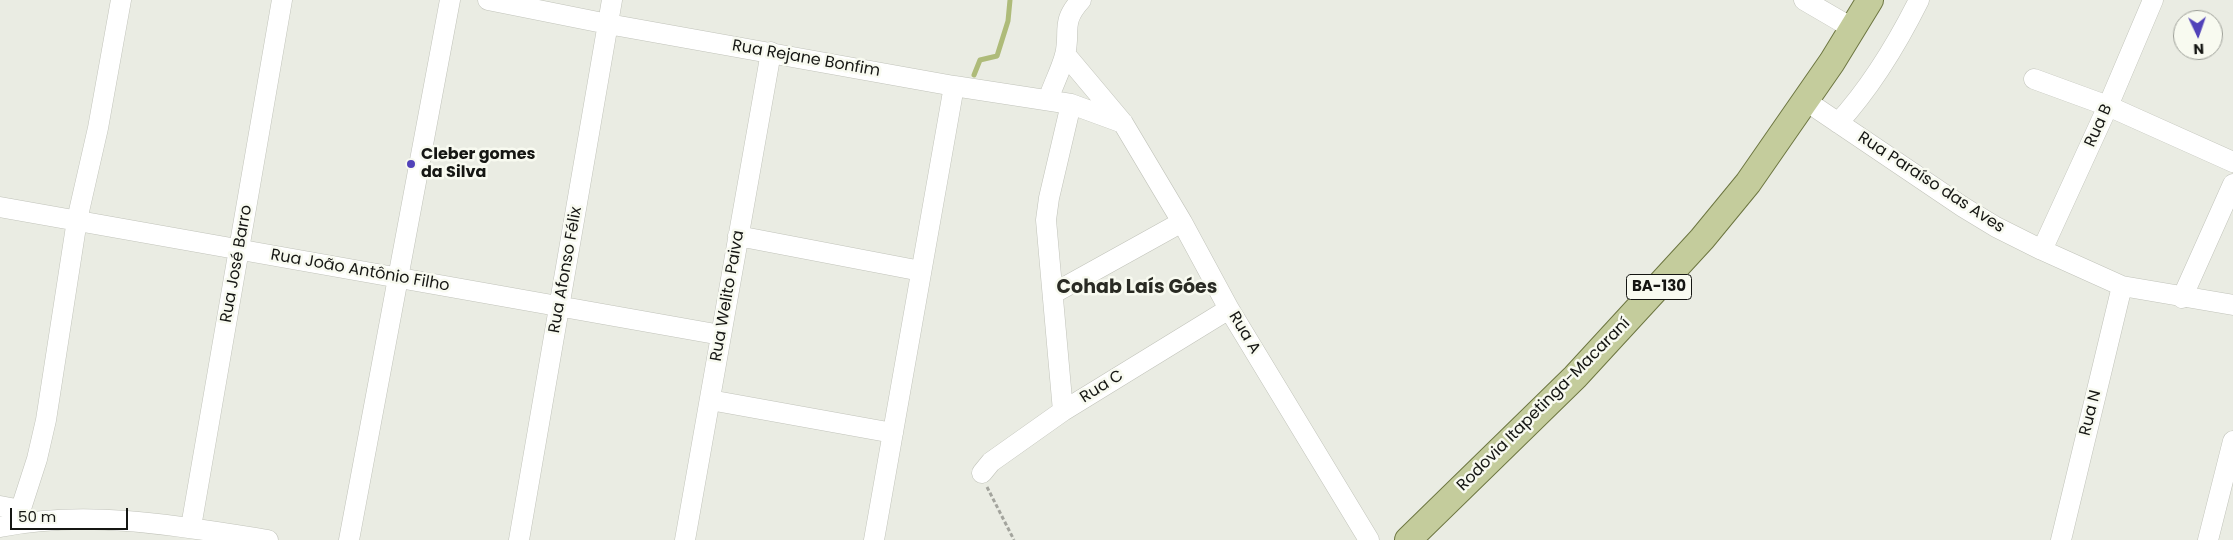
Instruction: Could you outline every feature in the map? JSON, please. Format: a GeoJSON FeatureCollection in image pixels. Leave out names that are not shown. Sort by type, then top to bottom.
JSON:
{"type":"FeatureCollection","features":[{"type":"Feature","properties":{"kind":"main road","name":"Rodovia Itapetinga-Macaraní"},"geometry":{"type":"LineString","coordinates":[[1408,540],[1575,377],[1675,269],[1748,184],[1806,101],[1870,0]]}},
{"type":"Feature","properties":{"kind":"street"},"geometry":{"type":"LineString","coordinates":[[12,520],[37,459],[46,420],[77,220],[98,128],[121,0]]}},
{"type":"Feature","properties":{"kind":"street","name":"Rua José Barro"},"geometry":{"type":"LineString","coordinates":[[191,527],[282,0]]}},
{"type":"Feature","properties":{"kind":"street"},"geometry":{"type":"LineString","coordinates":[[349,540],[450,0]]}},
{"type":"Feature","properties":{"kind":"street","name":"Rua Rejane Bonfim"},"geometry":{"type":"LineString","coordinates":[[488,0],[608,24],[954,86],[1071,104],[1122,123]]}},
{"type":"Feature","properties":{"kind":"street","name":"Rua Afonso Félix"},"geometry":{"type":"LineString","coordinates":[[519,540],[612,0]]}},
{"type":"Feature","properties":{"kind":"street"},"geometry":{"type":"LineString","coordinates":[[1048,100],[1065,54],[1066,26],[1071,12],[1081,0]]}},
{"type":"Feature","properties":{"kind":"street"},"geometry":{"type":"LineString","coordinates":[[1804,0],[1852,28]]}},
{"type":"Feature","properties":{"kind":"street"},"geometry":{"type":"LineString","coordinates":[[1838,123],[1868,88],[1919,0]]}},
{"type":"Feature","properties":{"kind":"street","name":"Rua B"},"geometry":{"type":"LineString","coordinates":[[2042,250],[2108,106],[2153,0]]}},
{"type":"Feature","properties":{"kind":"street","name":"Rua Welito Paiva"},"geometry":{"type":"LineString","coordinates":[[685,540],[770,52]]}},
{"type":"Feature","properties":{"kind":"street","name":"Rua A"},"geometry":{"type":"LineString","coordinates":[[1065,54],[1122,123],[1182,222],[1229,309],[1369,540]]}},
{"type":"Feature","properties":{"kind":"street"},"geometry":{"type":"LineString","coordinates":[[2034,79],[2108,106],[2233,162]]}},
{"type":"Feature","properties":{"kind":"street"},"geometry":{"type":"LineString","coordinates":[[874,540],[954,86]]}},
{"type":"Feature","properties":{"kind":"street","name":"Rua Paraíso das Aves"},"geometry":{"type":"LineString","coordinates":[[1806,101],[1963,207],[1996,227],[2042,250],[2122,286],[2182,298],[2233,305]]}},
{"type":"Feature","properties":{"kind":"street"},"geometry":{"type":"LineString","coordinates":[[1063,411],[1046,220],[1049,198],[1071,104]]}},
{"type":"Feature","properties":{"kind":"street"},"geometry":{"type":"LineString","coordinates":[[2182,298],[2233,184]]}},
{"type":"Feature","properties":{"kind":"street","name":"Rua João Antônio Filho"},"geometry":{"type":"LineString","coordinates":[[0,207],[721,335]]}},
{"type":"Feature","properties":{"kind":"street"},"geometry":{"type":"LineString","coordinates":[[1054,293],[1182,222]]}},
{"type":"Feature","properties":{"kind":"street"},"geometry":{"type":"LineString","coordinates":[[738,236],[922,271]]}},
{"type":"Feature","properties":{"kind":"street","name":"Rua N"},"geometry":{"type":"LineString","coordinates":[[2061,540],[2122,286]]}},
{"type":"Feature","properties":{"kind":"street","name":"Rua C"},"geometry":{"type":"LineString","coordinates":[[982,473],[991,462],[1063,411],[1229,309]]}},
{"type":"Feature","properties":{"kind":"street"},"geometry":{"type":"LineString","coordinates":[[710,400],[893,433]]}},
{"type":"Feature","properties":{"kind":"street"},"geometry":{"type":"LineString","coordinates":[[2208,540],[2233,441]]}},
{"type":"Feature","properties":{"kind":"street"},"geometry":{"type":"LineString","coordinates":[[0,506],[12,520],[102,520],[191,527],[268,540]]}},
{"type":"Feature","properties":{"kind":"path"},"geometry":{"type":"LineString","coordinates":[[982,473],[985,484],[1014,540]]}},
{"type":"Feature","properties":{"kind":"waterway"},"geometry":{"type":"LineString","coordinates":[[974,75],[980,60],[997,56],[1008,21],[1010,0]]}},
{"type":"Feature","properties":{"kind":"place","name":"Cleber gomes da Silva"},"geometry":{"type":"Point","coordinates":[411,164]}},
{"type":"Feature","properties":{"kind":"district","name":"Cohab Laís Góes"},"geometry":{"type":"Point","coordinates":[1137,288]}}]}
